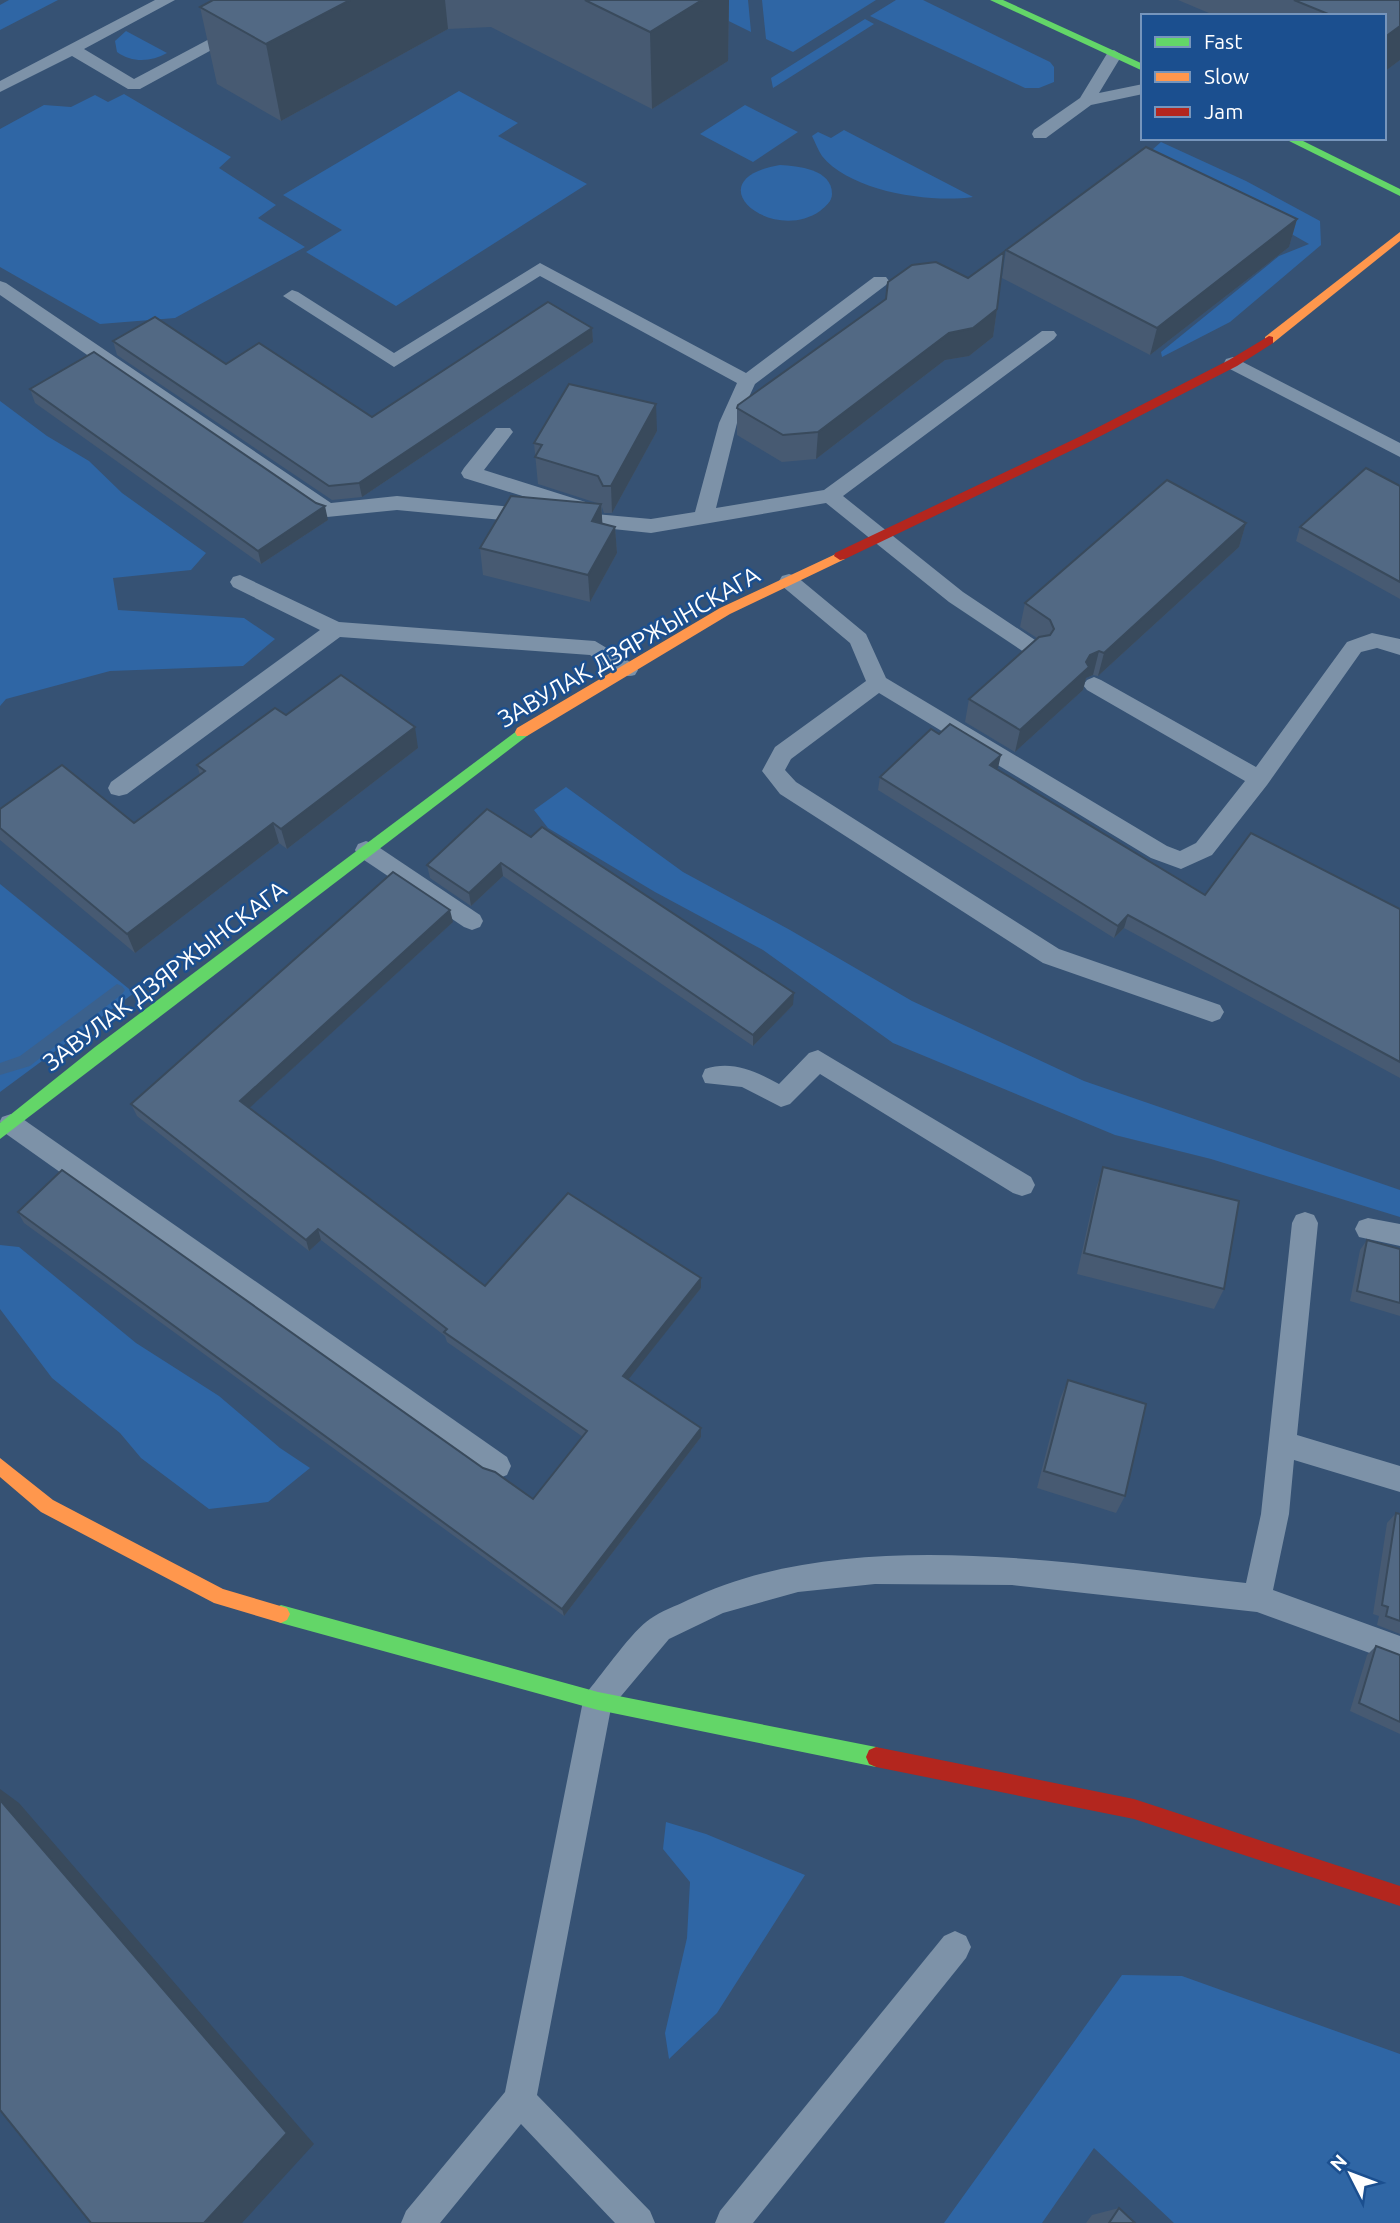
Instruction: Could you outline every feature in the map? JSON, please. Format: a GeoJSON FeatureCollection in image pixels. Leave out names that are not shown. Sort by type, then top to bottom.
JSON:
{"type":"FeatureCollection","features":[{"type":"Feature","properties":{"kind":"street"},"geometry":{"type":"LineString","coordinates":[[995,0],[1141,67]]}},
{"type":"Feature","properties":{"kind":"street"},"geometry":{"type":"LineString","coordinates":[[1293,140],[1400,193]]}},
{"type":"Feature","properties":{"kind":"street","name":"ЗАВУЛАК ДЗЯРЖЫНСКАГА"},"geometry":{"type":"LineString","coordinates":[[5,1128],[100,1052],[533,723],[725,611],[881,538],[1233,363],[1274,337],[1400,235]]}},
{"type":"Feature","properties":{"kind":"street"},"geometry":{"type":"LineString","coordinates":[[0,1466],[47,1506],[220,1597],[598,1701],[1134,1809],[1400,1896]]}},
{"type":"Feature","properties":{"kind":"lane"},"geometry":{"type":"LineString","coordinates":[[0,87],[167,0]]}},
{"type":"Feature","properties":{"kind":"lane"},"geometry":{"type":"LineString","coordinates":[[72,49],[134,86],[295,0]]}},
{"type":"Feature","properties":{"kind":"lane"},"geometry":{"type":"LineString","coordinates":[[1040,134],[1086,101],[1114,55]]}},
{"type":"Feature","properties":{"kind":"lane"},"geometry":{"type":"LineString","coordinates":[[1086,101],[1141,89]]}},
{"type":"Feature","properties":{"kind":"lane"},"geometry":{"type":"LineString","coordinates":[[292,296],[394,360],[540,268],[747,381]]}},
{"type":"Feature","properties":{"kind":"lane"},"geometry":{"type":"LineString","coordinates":[[704,517],[728,423],[747,381],[880,281]]}},
{"type":"Feature","properties":{"kind":"lane"},"geometry":{"type":"LineString","coordinates":[[0,287],[327,510],[397,503],[651,526],[830,496],[1048,335]]}},
{"type":"Feature","properties":{"kind":"lane"},"geometry":{"type":"LineString","coordinates":[[1233,363],[1400,451]]}},
{"type":"Feature","properties":{"kind":"lane"},"geometry":{"type":"LineString","coordinates":[[503,432],[471,473],[636,525]]}},
{"type":"Feature","properties":{"kind":"lane"},"geometry":{"type":"LineString","coordinates":[[830,496],[919,571],[1000,630],[1037,651]]}},
{"type":"Feature","properties":{"kind":"lane"},"geometry":{"type":"LineString","coordinates":[[789,581],[859,639],[878,683],[1159,852],[1181,860],[1204,849],[1259,779],[1354,647],[1368,639],[1388,642],[1400,648]]}},
{"type":"Feature","properties":{"kind":"lane"},"geometry":{"type":"LineString","coordinates":[[240,582],[336,629],[595,648],[628,670]]}},
{"type":"Feature","properties":{"kind":"lane"},"geometry":{"type":"LineString","coordinates":[[120,788],[336,629]]}},
{"type":"Feature","properties":{"kind":"lane"},"geometry":{"type":"LineString","coordinates":[[878,683],[783,752],[773,771],[788,788],[1051,956],[1212,1012]]}},
{"type":"Feature","properties":{"kind":"lane"},"geometry":{"type":"LineString","coordinates":[[1094,685],[1259,779]]}},
{"type":"Feature","properties":{"kind":"lane"},"geometry":{"type":"LineString","coordinates":[[366,850],[472,921]]}},
{"type":"Feature","properties":{"kind":"lane"},"geometry":{"type":"LineString","coordinates":[[714,1076],[745,1077],[780,1097],[818,1060],[1023,1185]]}},
{"type":"Feature","properties":{"kind":"lane"},"geometry":{"type":"LineString","coordinates":[[5,1128],[497,1465]]}},
{"type":"Feature","properties":{"kind":"lane"},"geometry":{"type":"LineString","coordinates":[[1257,1598],[1275,1514],[1305,1223]]}},
{"type":"Feature","properties":{"kind":"lane"},"geometry":{"type":"LineString","coordinates":[[1368,1229],[1400,1235]]}},
{"type":"Feature","properties":{"kind":"lane"},"geometry":{"type":"LineString","coordinates":[[1282,1443],[1400,1479]]}},
{"type":"Feature","properties":{"kind":"lane"},"geometry":{"type":"LineString","coordinates":[[418,2223],[520,2100],[598,1701],[659,1629],[719,1600],[798,1578],[875,1570],[1012,1571],[1257,1598],[1400,1650]]}},
{"type":"Feature","properties":{"kind":"lane"},"geometry":{"type":"LineString","coordinates":[[732,2223],[955,1947]]}},
{"type":"Feature","properties":{"kind":"lane"},"geometry":{"type":"LineString","coordinates":[[520,2100],[638,2223]]}},
{"type":"Feature","properties":{"kind":"shaded area"},"geometry":{"type":"Polygon","coordinates":[[[9,0],[58,0],[0,30],[0,5],[9,0]]]}},
{"type":"Feature","properties":{"kind":"shaded area"},"geometry":{"type":"Polygon","coordinates":[[[686,0],[748,0],[751,32],[686,0]]]}},
{"type":"Feature","properties":{"kind":"shaded area"},"geometry":{"type":"Polygon","coordinates":[[[762,0],[876,0],[793,52],[766,39],[762,0]]]}},
{"type":"Feature","properties":{"kind":"shaded area"},"geometry":{"type":"Polygon","coordinates":[[[896,0],[923,0],[1050,62],[1054,67],[1054,82],[1039,88],[1025,88],[870,16],[896,0]]]}},
{"type":"Feature","properties":{"kind":"shaded area"},"geometry":{"type":"Polygon","coordinates":[[[865,19],[874,24],[773,88],[771,78],[865,19]]]}},
{"type":"Feature","properties":{"kind":"shaded area"},"geometry":{"type":"Polygon","coordinates":[[[126,31],[167,53],[142,60],[123,56],[117,52],[115,41],[126,31]]]}},
{"type":"Feature","properties":{"kind":"shaded area"},"geometry":{"type":"Polygon","coordinates":[[[459,91],[518,123],[498,136],[587,184],[396,306],[306,252],[342,230],[283,195],[459,91]]]}},
{"type":"Feature","properties":{"kind":"shaded area"},"geometry":{"type":"Polygon","coordinates":[[[124,94],[231,157],[219,168],[276,205],[258,218],[305,247],[175,318],[100,324],[0,267],[0,129],[44,105],[71,107],[95,95],[108,102],[124,94]]]}},
{"type":"Feature","properties":{"kind":"shaded area"},"geometry":{"type":"Polygon","coordinates":[[[745,105],[798,132],[753,162],[700,134],[745,105]]]}},
{"type":"Feature","properties":{"kind":"shaded area"},"geometry":{"type":"Polygon","coordinates":[[[844,130],[973,197],[914,196],[871,186],[852,178],[822,156],[812,136],[818,132],[831,138],[844,130]]]}},
{"type":"Feature","properties":{"kind":"shaded area"},"geometry":{"type":"Polygon","coordinates":[[[1161,142],[1246,181],[1320,221],[1321,245],[1230,322],[1162,357],[1161,352],[1279,256],[1309,244],[1171,165],[1152,150],[1161,142]]]}},
{"type":"Feature","properties":{"kind":"shaded area"},"geometry":{"type":"Polygon","coordinates":[[[780,165],[813,170],[820,174],[831,186],[832,197],[828,203],[820,211],[801,219],[781,220],[763,215],[749,206],[742,195],[743,183],[755,173],[780,165]]]}},
{"type":"Feature","properties":{"kind":"shaded area"},"geometry":{"type":"Polygon","coordinates":[[[0,401],[47,436],[89,461],[122,493],[206,553],[191,570],[113,578],[118,610],[244,618],[275,639],[243,666],[110,671],[6,699],[0,706],[0,401]]]}},
{"type":"Feature","properties":{"kind":"shaded area"},"geometry":{"type":"Polygon","coordinates":[[[566,787],[683,872],[912,1001],[1084,1081],[1400,1190],[1400,1217],[1211,1159],[1115,1135],[893,1043],[763,950],[655,892],[548,828],[534,810],[566,787]]]}},
{"type":"Feature","properties":{"kind":"shaded area"},"geometry":{"type":"Polygon","coordinates":[[[0,884],[134,993],[0,1092],[0,884]]]}},
{"type":"Feature","properties":{"kind":"shaded area"},"geometry":{"type":"Polygon","coordinates":[[[0,1245],[19,1247],[136,1343],[219,1396],[280,1448],[310,1468],[268,1502],[209,1509],[141,1458],[120,1433],[52,1378],[0,1309],[0,1245]]]}},
{"type":"Feature","properties":{"kind":"shaded area"},"geometry":{"type":"Polygon","coordinates":[[[666,1822],[706,1834],[805,1875],[717,2013],[669,2059],[665,2033],[687,1938],[690,1882],[663,1849],[666,1822]]]}},
{"type":"Feature","properties":{"kind":"shaded area"},"geometry":{"type":"Polygon","coordinates":[[[1122,1975],[1182,1976],[1400,2054],[1400,2223],[1174,2223],[1094,2148],[1042,2223],[944,2223],[1122,1975]]]}},
{"type":"Feature","properties":{"kind":"building"},"geometry":{"type":"Polygon","coordinates":[[[213,0],[350,0],[266,44],[200,7],[213,0]]]}},
{"type":"Feature","properties":{"kind":"building"},"geometry":{"type":"Polygon","coordinates":[[[585,0],[702,0],[650,32],[585,0]]]}},
{"type":"Feature","properties":{"kind":"building"},"geometry":{"type":"Polygon","coordinates":[[[1294,0],[1400,0],[1400,26],[1386,36],[1386,14],[1328,14],[1294,0]]]}},
{"type":"Feature","properties":{"kind":"building"},"geometry":{"type":"Polygon","coordinates":[[[1146,147],[1297,219],[1157,328],[1006,250],[1146,147]]]}},
{"type":"Feature","properties":{"kind":"building"},"geometry":{"type":"Polygon","coordinates":[[[1004,252],[997,309],[973,328],[949,333],[818,432],[783,435],[737,408],[886,299],[888,282],[912,265],[936,262],[968,278],[1004,252]]]}},
{"type":"Feature","properties":{"kind":"building"},"geometry":{"type":"Polygon","coordinates":[[[548,302],[592,328],[359,483],[329,486],[113,341],[155,317],[226,364],[259,343],[372,417],[548,302]]]}},
{"type":"Feature","properties":{"kind":"building"},"geometry":{"type":"Polygon","coordinates":[[[94,352],[316,503],[325,506],[258,551],[30,389],[94,352]]]}},
{"type":"Feature","properties":{"kind":"building"},"geometry":{"type":"Polygon","coordinates":[[[569,384],[656,404],[611,486],[603,486],[598,476],[535,457],[542,445],[534,443],[569,384]]]}},
{"type":"Feature","properties":{"kind":"building"},"geometry":{"type":"Polygon","coordinates":[[[1366,468],[1400,486],[1400,582],[1300,527],[1366,468]]]}},
{"type":"Feature","properties":{"kind":"building"},"geometry":{"type":"Polygon","coordinates":[[[1167,480],[1246,523],[1104,653],[1099,651],[1090,655],[1086,662],[1089,667],[1020,730],[969,699],[1039,637],[1050,635],[1054,629],[1050,620],[1025,603],[1167,480]]]}},
{"type":"Feature","properties":{"kind":"building"},"geometry":{"type":"Polygon","coordinates":[[[511,496],[601,504],[592,521],[615,527],[588,575],[480,548],[511,496]]]}},
{"type":"Feature","properties":{"kind":"building"},"geometry":{"type":"Polygon","coordinates":[[[341,675],[415,727],[281,829],[273,823],[127,934],[0,828],[0,809],[62,765],[134,823],[205,771],[197,765],[275,708],[286,715],[341,675]]]}},
{"type":"Feature","properties":{"kind":"building"},"geometry":{"type":"Polygon","coordinates":[[[950,724],[1001,755],[990,765],[1205,895],[1251,833],[1400,909],[1400,1062],[1128,915],[1118,926],[880,777],[931,729],[939,734],[950,724]]]}},
{"type":"Feature","properties":{"kind":"building"},"geometry":{"type":"Polygon","coordinates":[[[487,809],[531,837],[542,827],[794,993],[753,1035],[501,863],[469,893],[427,865],[487,809]]]}},
{"type":"Feature","properties":{"kind":"building"},"geometry":{"type":"Polygon","coordinates":[[[393,872],[450,910],[240,1101],[485,1286],[568,1193],[701,1278],[623,1376],[701,1428],[562,1609],[18,1212],[62,1170],[483,1468],[495,1472],[533,1499],[587,1431],[444,1332],[447,1329],[318,1229],[306,1240],[131,1104],[393,872]]]}},
{"type":"Feature","properties":{"kind":"building"},"geometry":{"type":"Polygon","coordinates":[[[1103,1167],[1239,1201],[1224,1289],[1084,1253],[1103,1167]]]}},
{"type":"Feature","properties":{"kind":"building"},"geometry":{"type":"Polygon","coordinates":[[[1367,1240],[1400,1249],[1400,1303],[1357,1291],[1367,1240]]]}},
{"type":"Feature","properties":{"kind":"building"},"geometry":{"type":"Polygon","coordinates":[[[1068,1380],[1146,1404],[1125,1496],[1044,1471],[1068,1380]]]}},
{"type":"Feature","properties":{"kind":"building"},"geometry":{"type":"Polygon","coordinates":[[[1396,1513],[1400,1514],[1400,1621],[1386,1616],[1388,1607],[1382,1605],[1396,1513]]]}},
{"type":"Feature","properties":{"kind":"building"},"geometry":{"type":"Polygon","coordinates":[[[1376,1646],[1400,1655],[1400,1722],[1359,1703],[1376,1646]]]}},
{"type":"Feature","properties":{"kind":"building"},"geometry":{"type":"Polygon","coordinates":[[[0,1800],[287,2133],[204,2223],[91,2223],[0,2110],[0,1800]]]}},
{"type":"Feature","properties":{"kind":"building"},"geometry":{"type":"Polygon","coordinates":[[[1119,2208],[1135,2223],[1109,2223],[1119,2208]]]}},
{"type":"Feature","properties":{"kind":"waterway"},"geometry":{"type":"LineString","coordinates":[[0,1069],[25,1061],[117,990]]}},
{"type":"Feature","properties":{"kind":"traffic: fast"},"geometry":{"type":"LineString","coordinates":[[995,0],[1141,67]]}},
{"type":"Feature","properties":{"kind":"traffic: fast"},"geometry":{"type":"LineString","coordinates":[[1292,140],[1400,193]]}},
{"type":"Feature","properties":{"kind":"traffic: fast"},"geometry":{"type":"LineString","coordinates":[[0,1132],[100,1052],[522,732]]}},
{"type":"Feature","properties":{"kind":"traffic: fast"},"geometry":{"type":"LineString","coordinates":[[281,1614],[598,1701],[876,1757]]}},
{"type":"Feature","properties":{"kind":"traffic: slow"},"geometry":{"type":"LineString","coordinates":[[1269,340],[1400,235]]}},
{"type":"Feature","properties":{"kind":"traffic: slow"},"geometry":{"type":"LineString","coordinates":[[522,732],[725,611],[840,556]]}},
{"type":"Feature","properties":{"kind":"traffic: slow"},"geometry":{"type":"LineString","coordinates":[[0,1466],[47,1506],[220,1597],[281,1614]]}},
{"type":"Feature","properties":{"kind":"traffic: jam"},"geometry":{"type":"LineString","coordinates":[[840,556],[1085,439],[1233,363],[1269,340]]}},
{"type":"Feature","properties":{"kind":"traffic: jam"},"geometry":{"type":"LineString","coordinates":[[876,1757],[1134,1809],[1400,1896]]}}]}
